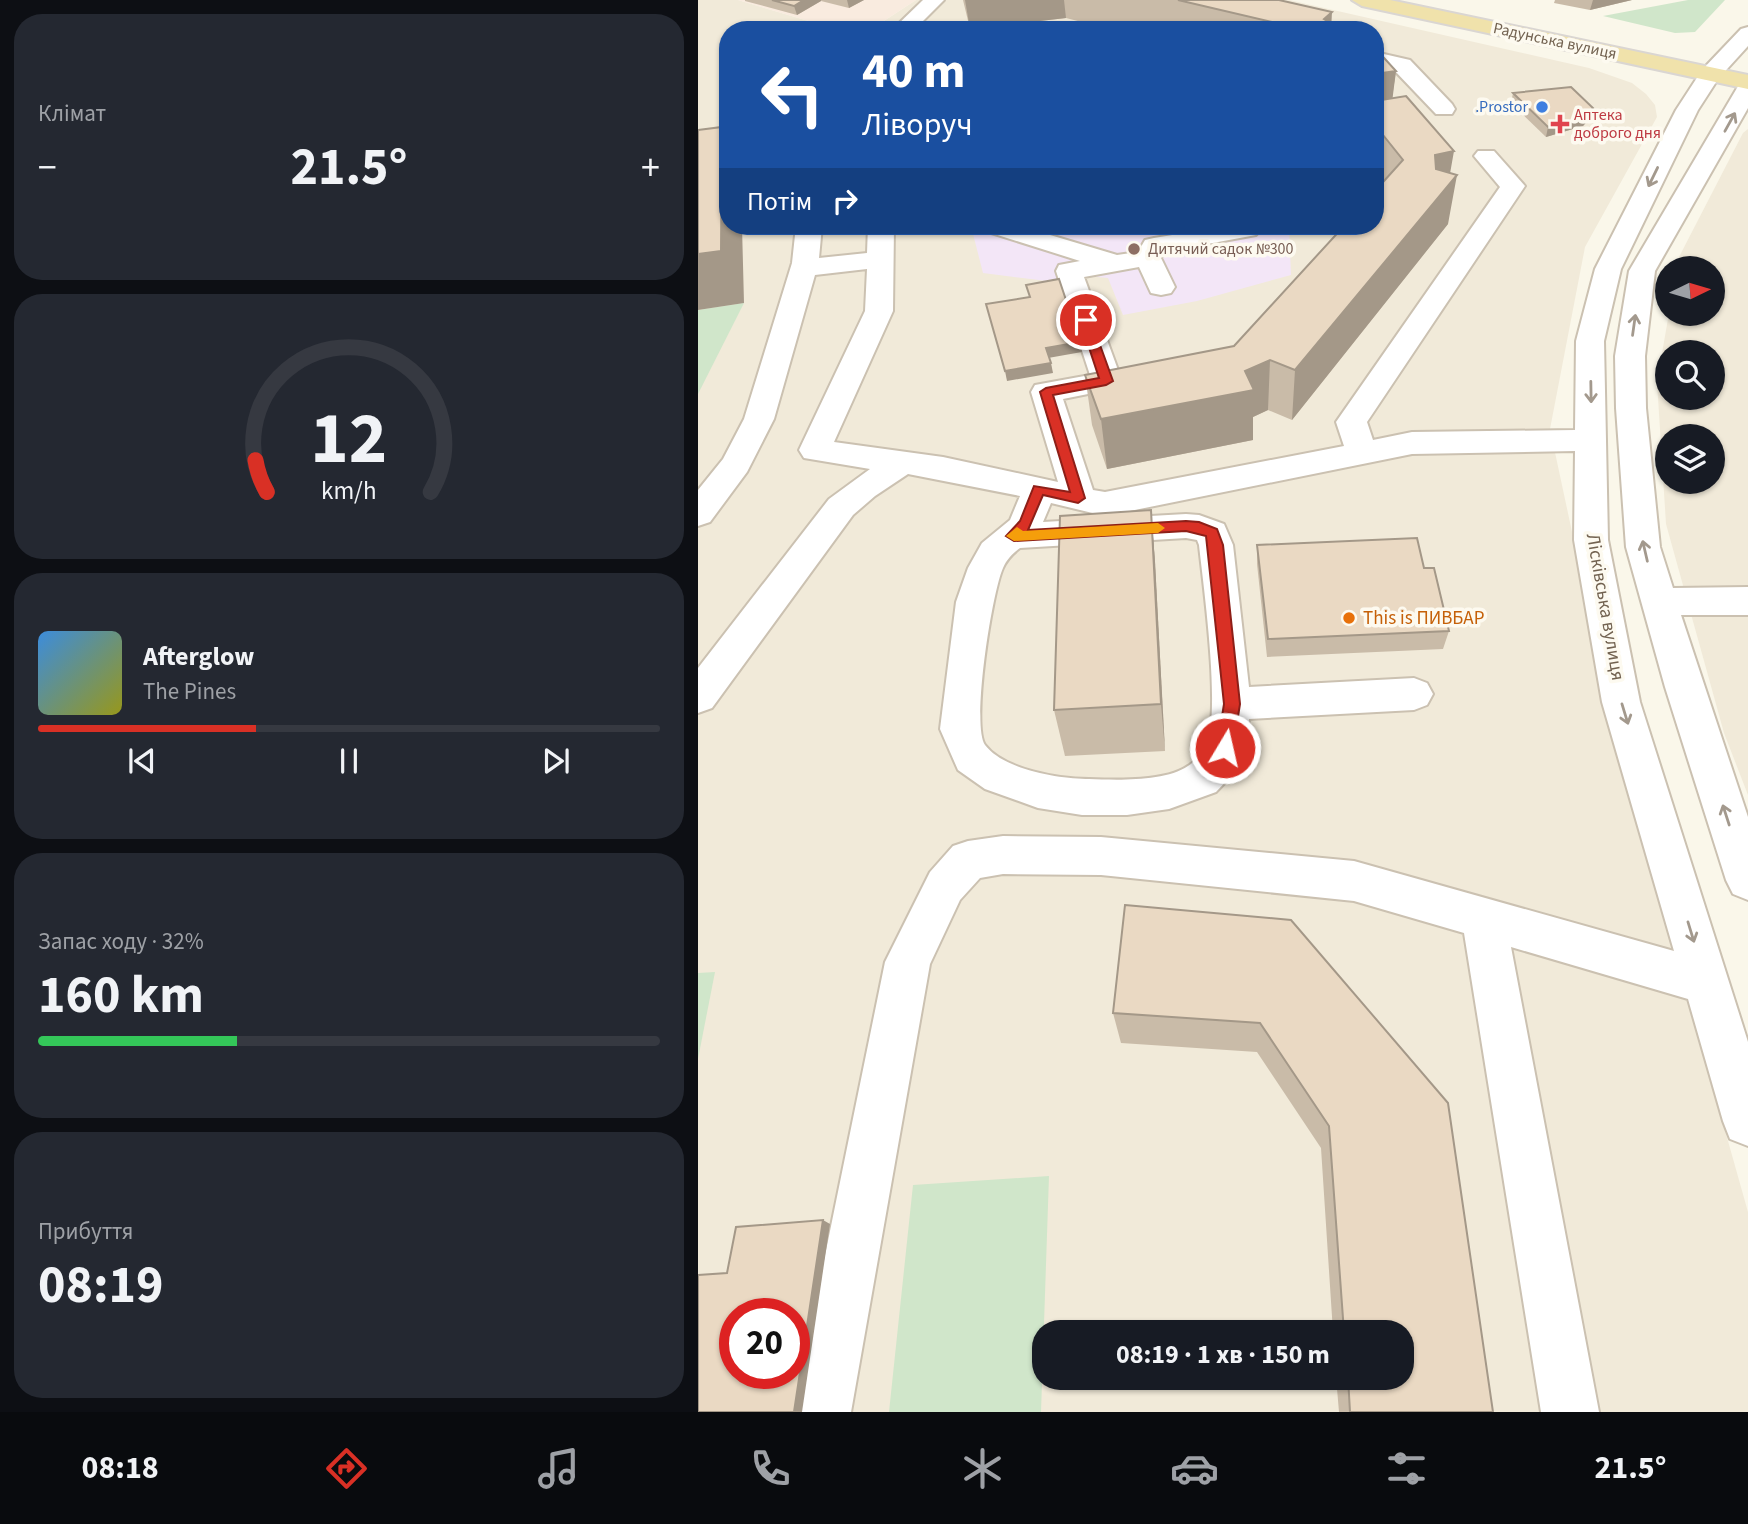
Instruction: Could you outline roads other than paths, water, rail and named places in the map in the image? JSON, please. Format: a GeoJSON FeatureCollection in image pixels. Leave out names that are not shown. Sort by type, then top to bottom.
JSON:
{"type":"FeatureCollection","features":[{"type":"Feature","properties":{"kind":"main road","name":"Радунська вулиця"},"geometry":{"type":"LineString","coordinates":[[1362,0],[1748,85]]}},
{"type":"Feature","properties":{"kind":"street"},"geometry":{"type":"LineString","coordinates":[[912,21],[934,0]]}},
{"type":"Feature","properties":{"kind":"street","name":"Лісківська вулиця"},"geometry":{"type":"LineString","coordinates":[[1748,33],[1710,75],[1687,110],[1608,269],[1590,341],[1591,540],[1621,702],[1748,1121]]}},
{"type":"Feature","properties":{"kind":"street"},"geometry":{"type":"LineString","coordinates":[[1384,60],[1402,65],[1444,109]]}},
{"type":"Feature","properties":{"kind":"street"},"geometry":{"type":"LineString","coordinates":[[1748,85],[1642,271],[1630,356],[1631,408],[1643,547],[1684,687],[1748,880]]}},
{"type":"Feature","properties":{"kind":"street"},"geometry":{"type":"LineString","coordinates":[[1362,453],[1351,422],[1513,186],[1486,156]]}},
{"type":"Feature","properties":{"kind":"street"},"geometry":{"type":"LineString","coordinates":[[698,514],[736,464],[754,430],[804,268],[808,235]]}},
{"type":"Feature","properties":{"kind":"street"},"geometry":{"type":"LineString","coordinates":[[881,235],[879,310],[815,450],[943,468],[1105,504],[1412,443],[1591,440]]}},
{"type":"Feature","properties":{"kind":"street"},"geometry":{"type":"LineString","coordinates":[[1033,235],[1128,256],[1161,287]]}},
{"type":"Feature","properties":{"kind":"street"},"geometry":{"type":"LineString","coordinates":[[1078,498],[1046,392],[1106,381],[1068,271],[1128,256],[1154,246],[1218,235]]}},
{"type":"Feature","properties":{"kind":"street"},"geometry":{"type":"LineString","coordinates":[[804,268],[881,259]]}},
{"type":"Feature","properties":{"kind":"street"},"geometry":{"type":"LineString","coordinates":[[698,697],[841,507],[863,488],[902,463]]}},
{"type":"Feature","properties":{"kind":"street"},"geometry":{"type":"LineString","coordinates":[[1014,536],[1186,526],[1199,527],[1212,533],[1216,545],[1232,704],[1229,731],[1220,762],[1211,774],[1199,782],[1168,794],[1102,797],[1050,793],[1017,785],[979,766],[968,754],[960,735],[971,616],[986,566],[995,550],[1026,524],[1039,489]]}},
{"type":"Feature","properties":{"kind":"street"},"geometry":{"type":"LineString","coordinates":[[1660,602],[1748,601]]}},
{"type":"Feature","properties":{"kind":"street"},"geometry":{"type":"LineString","coordinates":[[1232,704],[1414,694]]}},
{"type":"Feature","properties":{"kind":"street"},"geometry":{"type":"LineString","coordinates":[[822,1412],[908,962],[945,886],[968,860],[1003,855],[1101,856],[1354,881],[1706,982]]}},
{"type":"Feature","properties":{"kind":"street"},"geometry":{"type":"LineString","coordinates":[[1484,919],[1570,1412]]}},
{"type":"Feature","properties":{"kind":"place","name":".Prostor"},"geometry":{"type":"Point","coordinates":[1542,107]}},
{"type":"Feature","properties":{"kind":"place","name":"Аптека доброго дня"},"geometry":{"type":"Point","coordinates":[1560,124]}},
{"type":"Feature","properties":{"kind":"place","name":"Дитячий садок №300"},"geometry":{"type":"Point","coordinates":[1134,249]}},
{"type":"Feature","properties":{"kind":"place","name":"This is ПИВБАР"},"geometry":{"type":"Point","coordinates":[1349,618]}}]}
